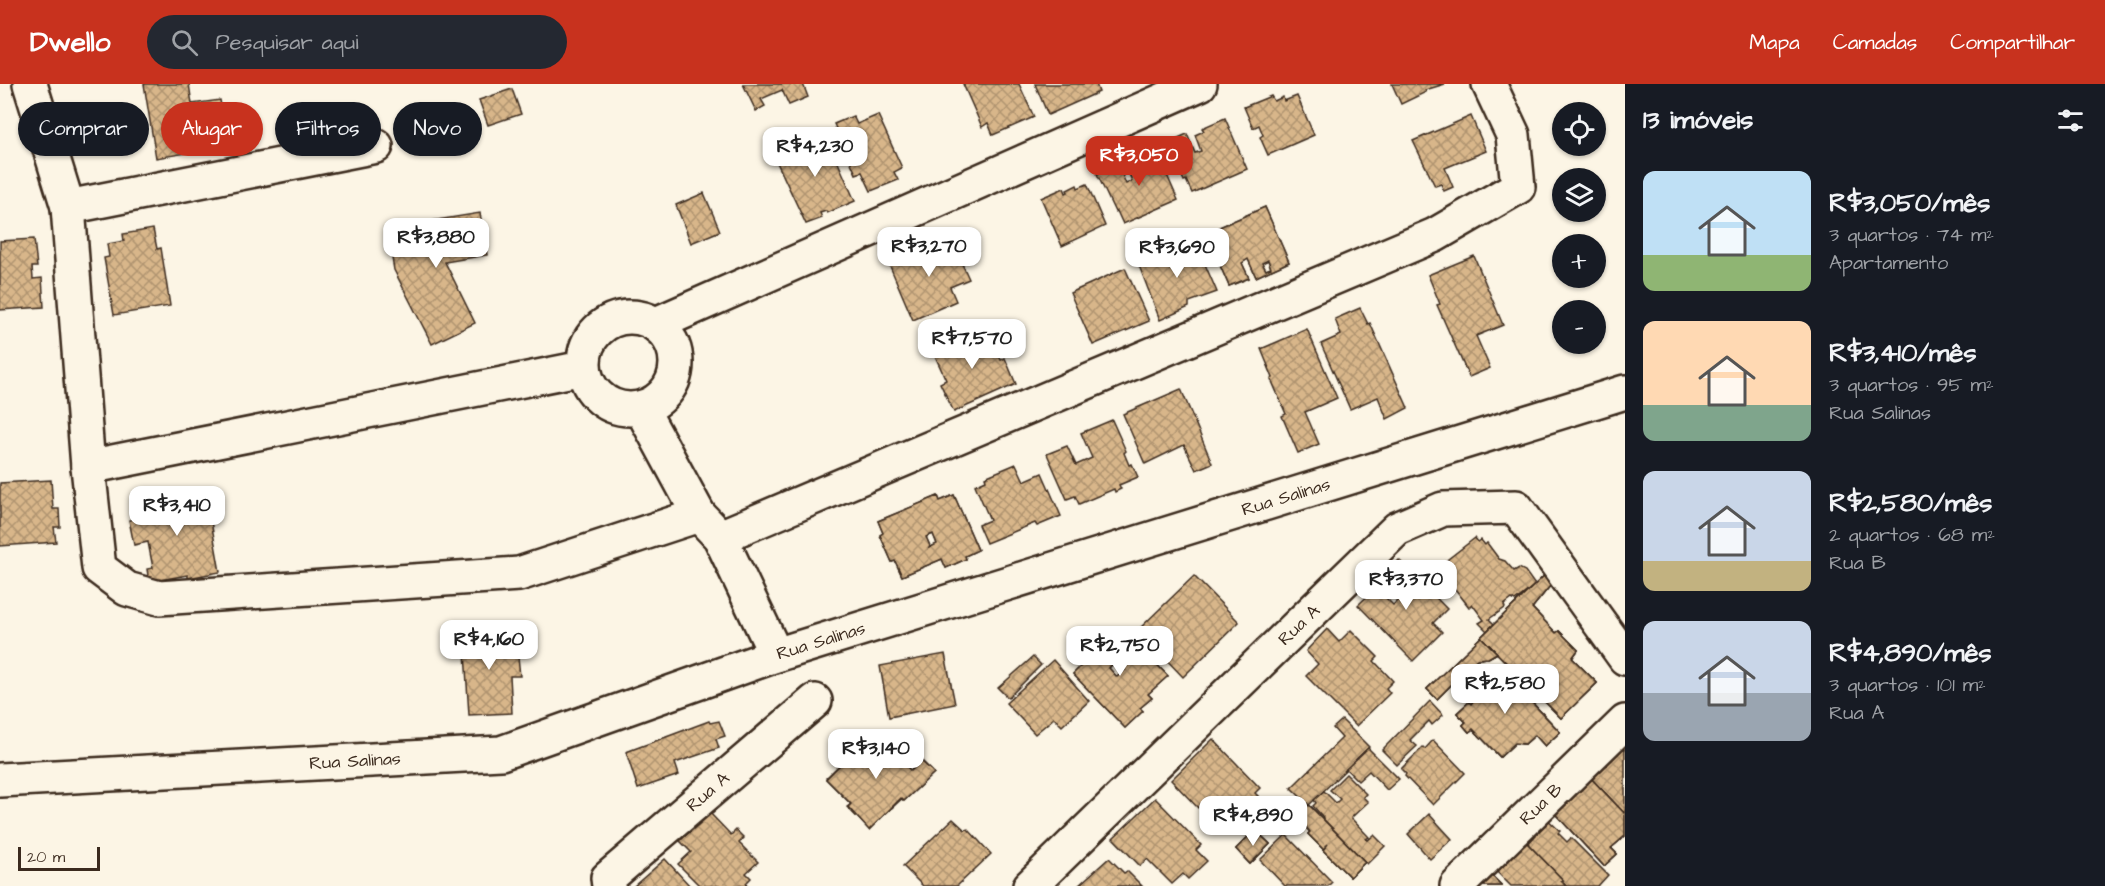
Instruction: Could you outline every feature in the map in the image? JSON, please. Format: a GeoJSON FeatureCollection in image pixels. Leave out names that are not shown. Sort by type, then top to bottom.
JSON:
{"type":"FeatureCollection","features":[{"type":"Feature","properties":{"kind":"street"},"geometry":{"type":"LineString","coordinates":[[30,84],[68,207],[88,467],[99,568],[127,589],[159,598],[519,574],[709,526],[1435,236],[1518,187],[1513,135],[1489,84]]}},
{"type":"Feature","properties":{"kind":"street"},"geometry":{"type":"LineString","coordinates":[[656,324],[1200,84]]}},
{"type":"Feature","properties":{"kind":"street"},"geometry":{"type":"LineString","coordinates":[[68,207],[326,156]]}},
{"type":"Feature","properties":{"kind":"street"},"geometry":{"type":"LineString","coordinates":[[636,316],[656,324],[671,339],[677,359],[674,381],[661,398],[642,408],[622,409],[603,401],[590,387],[583,368],[586,347],[597,330],[615,319],[636,316]]}},
{"type":"Feature","properties":{"kind":"street"},"geometry":{"type":"LineString","coordinates":[[88,467],[583,368]]}},
{"type":"Feature","properties":{"kind":"street","name":"Rua Salinas"},"geometry":{"type":"LineString","coordinates":[[0,780],[501,753],[776,655],[1625,392]]}},
{"type":"Feature","properties":{"kind":"street"},"geometry":{"type":"LineString","coordinates":[[642,408],[709,526],[776,655]]}},
{"type":"Feature","properties":{"kind":"street","name":"Rua A"},"geometry":{"type":"LineString","coordinates":[[1030,886],[1397,529],[1443,508],[1516,507],[1625,658]]}},
{"type":"Feature","properties":{"kind":"street","name":"Rua A"},"geometry":{"type":"LineString","coordinates":[[609,886],[608,878],[815,701]]}},
{"type":"Feature","properties":{"kind":"street","name":"Rua B"},"geometry":{"type":"LineString","coordinates":[[1457,886],[1625,722]]}},
{"type":"Feature","properties":{"kind":"building"},"geometry":{"type":"Polygon","coordinates":[[[144,84],[189,84],[192,102],[161,102],[161,156],[168,156],[156,158],[149,102],[147,102],[144,84]]]}},
{"type":"Feature","properties":{"kind":"building"},"geometry":{"type":"Polygon","coordinates":[[[743,84],[803,84],[808,97],[789,105],[782,90],[761,99],[765,106],[756,111],[743,84]]]}},
{"type":"Feature","properties":{"kind":"building"},"geometry":{"type":"Polygon","coordinates":[[[963,84],[1019,84],[1034,117],[993,135],[988,123],[982,127],[963,84]]]}},
{"type":"Feature","properties":{"kind":"building"},"geometry":{"type":"Polygon","coordinates":[[[1035,84],[1096,84],[1099,92],[1048,115],[1035,84]]]}},
{"type":"Feature","properties":{"kind":"building"},"geometry":{"type":"Polygon","coordinates":[[[1392,84],[1445,84],[1425,90],[1426,92],[1401,104],[1392,84]]]}},
{"type":"Feature","properties":{"kind":"building"},"geometry":{"type":"Polygon","coordinates":[[[512,89],[521,114],[488,125],[482,102],[479,100],[512,89]]]}},
{"type":"Feature","properties":{"kind":"building"},"geometry":{"type":"Polygon","coordinates":[[[1271,96],[1274,101],[1283,97],[1284,101],[1297,96],[1314,135],[1268,155],[1260,137],[1263,135],[1259,125],[1253,128],[1244,107],[1271,96]]]}},
{"type":"Feature","properties":{"kind":"building"},"geometry":{"type":"Polygon","coordinates":[[[878,115],[902,168],[894,172],[898,180],[871,191],[862,172],[856,174],[834,124],[853,116],[857,124],[878,115]]]}},
{"type":"Feature","properties":{"kind":"building"},"geometry":{"type":"Polygon","coordinates":[[[1471,116],[1486,151],[1445,168],[1453,187],[1444,191],[1441,184],[1435,186],[1413,141],[1471,116]]]}},
{"type":"Feature","properties":{"kind":"building"},"geometry":{"type":"Polygon","coordinates":[[[1225,118],[1247,169],[1192,193],[1167,143],[1187,134],[1195,153],[1201,151],[1195,135],[1204,131],[1202,128],[1225,118]]]}},
{"type":"Feature","properties":{"kind":"building"},"geometry":{"type":"Polygon","coordinates":[[[825,133],[855,201],[827,213],[826,211],[820,213],[822,218],[806,224],[774,156],[825,133]]]}},
{"type":"Feature","properties":{"kind":"building"},"geometry":{"type":"Polygon","coordinates":[[[1155,148],[1178,200],[1123,224],[1097,174],[1118,165],[1126,184],[1132,181],[1125,165],[1135,161],[1133,157],[1155,148]]]}},
{"type":"Feature","properties":{"kind":"building"},"geometry":{"type":"Polygon","coordinates":[[[1087,184],[1105,226],[1062,246],[1041,198],[1064,188],[1066,193],[1067,190],[1077,185],[1078,188],[1087,184]]]}},
{"type":"Feature","properties":{"kind":"building"},"geometry":{"type":"Polygon","coordinates":[[[704,193],[720,231],[691,243],[676,205],[704,193]]]}},
{"type":"Feature","properties":{"kind":"building"},"geometry":{"type":"Polygon","coordinates":[[[1265,207],[1289,262],[1256,277],[1248,259],[1242,263],[1249,278],[1229,286],[1206,233],[1265,207]],[[1268,260],[1262,263],[1266,270],[1271,268],[1268,260]]]}},
{"type":"Feature","properties":{"kind":"building"},"geometry":{"type":"Polygon","coordinates":[[[1265,207],[1289,262],[1256,277],[1248,259],[1242,263],[1249,278],[1229,286],[1206,233],[1265,207]],[[1268,260],[1262,263],[1266,270],[1271,268],[1268,260]]]}},
{"type":"Feature","properties":{"kind":"building"},"geometry":{"type":"Polygon","coordinates":[[[480,213],[487,255],[445,262],[475,323],[432,344],[394,270],[387,228],[480,213]]]}},
{"type":"Feature","properties":{"kind":"building"},"geometry":{"type":"Polygon","coordinates":[[[153,229],[157,249],[161,248],[170,306],[114,315],[104,258],[109,257],[107,244],[124,241],[123,234],[153,229]]]}},
{"type":"Feature","properties":{"kind":"building"},"geometry":{"type":"Polygon","coordinates":[[[950,237],[969,279],[950,287],[956,301],[913,320],[889,264],[924,249],[926,253],[930,252],[927,246],[950,237]]]}},
{"type":"Feature","properties":{"kind":"building"},"geometry":{"type":"Polygon","coordinates":[[[34,239],[37,267],[32,267],[33,279],[42,278],[44,307],[0,310],[0,241],[34,239]]]}},
{"type":"Feature","properties":{"kind":"building"},"geometry":{"type":"Polygon","coordinates":[[[1194,239],[1217,292],[1189,302],[1189,307],[1160,320],[1138,263],[1194,239]]]}},
{"type":"Feature","properties":{"kind":"building"},"geometry":{"type":"Polygon","coordinates":[[[1474,256],[1503,325],[1476,336],[1490,368],[1469,377],[1437,305],[1440,304],[1428,275],[1474,256]]]}},
{"type":"Feature","properties":{"kind":"building"},"geometry":{"type":"Polygon","coordinates":[[[1125,268],[1149,321],[1093,345],[1070,293],[1125,268]]]}},
{"type":"Feature","properties":{"kind":"building"},"geometry":{"type":"Polygon","coordinates":[[[1360,308],[1368,324],[1370,323],[1408,408],[1387,419],[1378,397],[1350,409],[1321,344],[1341,335],[1335,319],[1360,308]]]}},
{"type":"Feature","properties":{"kind":"building"},"geometry":{"type":"Polygon","coordinates":[[[1307,329],[1337,398],[1305,412],[1319,444],[1298,453],[1282,416],[1286,414],[1261,349],[1307,329]]]}},
{"type":"Feature","properties":{"kind":"building"},"geometry":{"type":"Polygon","coordinates":[[[987,331],[1001,360],[1005,358],[1016,384],[954,412],[940,383],[946,380],[931,347],[951,338],[954,346],[987,331]]]}},
{"type":"Feature","properties":{"kind":"building"},"geometry":{"type":"Polygon","coordinates":[[[1181,389],[1212,463],[1196,470],[1184,445],[1145,464],[1123,414],[1181,389]]]}},
{"type":"Feature","properties":{"kind":"building"},"geometry":{"type":"Polygon","coordinates":[[[1112,420],[1126,451],[1124,453],[1129,465],[1132,464],[1138,477],[1119,485],[1121,489],[1115,492],[1114,489],[1079,504],[1075,496],[1067,499],[1047,454],[1067,446],[1076,465],[1092,458],[1081,433],[1112,420]]]}},
{"type":"Feature","properties":{"kind":"building"},"geometry":{"type":"Polygon","coordinates":[[[1016,464],[1024,481],[1042,473],[1061,516],[1037,526],[1035,523],[986,543],[978,525],[990,520],[975,485],[986,480],[985,477],[1016,464]]]}},
{"type":"Feature","properties":{"kind":"building"},"geometry":{"type":"Polygon","coordinates":[[[51,480],[53,509],[59,509],[60,527],[54,527],[56,542],[0,546],[0,483],[51,480]]]}},
{"type":"Feature","properties":{"kind":"building"},"geometry":{"type":"Polygon","coordinates":[[[206,493],[220,572],[149,582],[147,569],[153,568],[148,542],[134,545],[129,520],[135,519],[132,504],[206,493]]]}},
{"type":"Feature","properties":{"kind":"building"},"geometry":{"type":"Polygon","coordinates":[[[954,495],[978,550],[965,556],[966,559],[946,568],[942,559],[902,576],[895,561],[892,562],[880,535],[883,533],[878,521],[938,496],[940,501],[954,495]],[[933,534],[926,537],[929,548],[937,544],[933,534]]]}},
{"type":"Feature","properties":{"kind":"building"},"geometry":{"type":"Polygon","coordinates":[[[954,495],[978,550],[965,556],[966,559],[946,568],[942,559],[902,576],[895,561],[892,562],[880,535],[883,533],[878,521],[938,496],[940,501],[954,495]],[[933,534],[926,537],[929,548],[937,544],[933,534]]]}},
{"type":"Feature","properties":{"kind":"building"},"geometry":{"type":"Polygon","coordinates":[[[1475,538],[1478,542],[1481,540],[1485,545],[1487,543],[1499,559],[1505,561],[1514,571],[1519,568],[1525,571],[1535,585],[1515,601],[1512,599],[1504,605],[1505,608],[1489,619],[1494,624],[1487,631],[1479,623],[1484,620],[1472,604],[1469,607],[1438,567],[1475,538]]]}},
{"type":"Feature","properties":{"kind":"building"},"geometry":{"type":"Polygon","coordinates":[[[1399,560],[1447,609],[1433,623],[1442,632],[1413,661],[1358,605],[1376,588],[1393,605],[1400,598],[1381,578],[1399,560]]]}},
{"type":"Feature","properties":{"kind":"building"},"geometry":{"type":"Polygon","coordinates":[[[1194,576],[1239,622],[1183,677],[1138,630],[1194,576]]]}},
{"type":"Feature","properties":{"kind":"building"},"geometry":{"type":"Polygon","coordinates":[[[1544,576],[1550,586],[1532,608],[1556,633],[1559,631],[1578,650],[1572,658],[1597,683],[1561,718],[1481,637],[1544,576]]]}},
{"type":"Feature","properties":{"kind":"building"},"geometry":{"type":"Polygon","coordinates":[[[1544,576],[1550,586],[1532,608],[1556,633],[1559,631],[1578,650],[1572,658],[1597,683],[1561,718],[1481,637],[1544,576]]]}},
{"type":"Feature","properties":{"kind":"building"},"geometry":{"type":"Polygon","coordinates":[[[1544,576],[1550,586],[1532,608],[1556,633],[1559,631],[1578,650],[1572,658],[1597,683],[1561,718],[1481,637],[1544,576]]]}},
{"type":"Feature","properties":{"kind":"building"},"geometry":{"type":"Polygon","coordinates":[[[1544,576],[1550,586],[1532,608],[1556,633],[1559,631],[1578,650],[1572,658],[1597,683],[1561,718],[1481,637],[1544,576]]]}},
{"type":"Feature","properties":{"kind":"building"},"geometry":{"type":"Polygon","coordinates":[[[1544,576],[1550,586],[1532,608],[1556,633],[1559,631],[1578,650],[1572,658],[1597,683],[1561,718],[1481,637],[1544,576]]]}},
{"type":"Feature","properties":{"kind":"building"},"geometry":{"type":"Polygon","coordinates":[[[1327,629],[1339,642],[1351,630],[1378,657],[1374,661],[1393,681],[1386,688],[1390,693],[1356,726],[1306,676],[1318,664],[1306,651],[1327,629]]]}},
{"type":"Feature","properties":{"kind":"building"},"geometry":{"type":"Polygon","coordinates":[[[493,630],[493,634],[511,633],[512,648],[517,647],[520,676],[510,676],[512,713],[469,715],[465,653],[459,654],[457,632],[493,630]]]}},
{"type":"Feature","properties":{"kind":"building"},"geometry":{"type":"Polygon","coordinates":[[[1125,632],[1168,676],[1148,694],[1152,698],[1140,708],[1143,711],[1125,728],[1073,674],[1081,666],[1076,661],[1096,641],[1106,650],[1125,632]],[[1116,660],[1109,668],[1117,677],[1125,670],[1116,660]]]}},
{"type":"Feature","properties":{"kind":"building"},"geometry":{"type":"Polygon","coordinates":[[[1125,632],[1168,676],[1148,694],[1152,698],[1140,708],[1143,711],[1125,728],[1073,674],[1081,666],[1076,661],[1096,641],[1106,650],[1125,632]],[[1116,660],[1109,668],[1117,677],[1125,670],[1116,660]]]}},
{"type":"Feature","properties":{"kind":"building"},"geometry":{"type":"Polygon","coordinates":[[[1481,637],[1497,653],[1488,658],[1477,659],[1437,699],[1427,689],[1481,637]]]}},
{"type":"Feature","properties":{"kind":"building"},"geometry":{"type":"Polygon","coordinates":[[[1481,637],[1497,653],[1488,658],[1477,659],[1437,699],[1427,689],[1481,637]]]}},
{"type":"Feature","properties":{"kind":"building"},"geometry":{"type":"Polygon","coordinates":[[[1481,637],[1497,653],[1488,658],[1477,659],[1437,699],[1427,689],[1481,637]]]}},
{"type":"Feature","properties":{"kind":"building"},"geometry":{"type":"Polygon","coordinates":[[[1481,637],[1497,653],[1488,658],[1477,659],[1437,699],[1427,689],[1481,637]]]}},
{"type":"Feature","properties":{"kind":"building"},"geometry":{"type":"Polygon","coordinates":[[[1481,637],[1497,653],[1488,658],[1477,659],[1437,699],[1427,689],[1481,637]]]}},
{"type":"Feature","properties":{"kind":"building"},"geometry":{"type":"Polygon","coordinates":[[[945,654],[955,704],[889,717],[880,666],[945,654]]]}},
{"type":"Feature","properties":{"kind":"building"},"geometry":{"type":"Polygon","coordinates":[[[1033,657],[1041,665],[1008,698],[998,688],[1033,657]]]}},
{"type":"Feature","properties":{"kind":"building"},"geometry":{"type":"Polygon","coordinates":[[[1053,660],[1089,701],[1062,726],[1054,718],[1035,734],[1006,703],[1053,660]]]}},
{"type":"Feature","properties":{"kind":"building"},"geometry":{"type":"Polygon","coordinates":[[[1497,666],[1560,732],[1545,746],[1535,735],[1525,744],[1515,743],[1500,757],[1473,729],[1469,732],[1463,725],[1466,722],[1457,713],[1469,702],[1471,704],[1474,700],[1469,694],[1497,666]]]}},
{"type":"Feature","properties":{"kind":"building"},"geometry":{"type":"Polygon","coordinates":[[[1497,666],[1560,732],[1545,746],[1535,735],[1525,744],[1515,743],[1500,757],[1473,729],[1469,732],[1463,725],[1466,722],[1457,713],[1469,702],[1471,704],[1474,700],[1469,694],[1497,666]]]}},
{"type":"Feature","properties":{"kind":"building"},"geometry":{"type":"Polygon","coordinates":[[[1497,666],[1560,732],[1545,746],[1535,735],[1525,744],[1515,743],[1500,757],[1473,729],[1469,732],[1463,725],[1466,722],[1457,713],[1469,702],[1471,704],[1474,700],[1469,694],[1497,666]]]}},
{"type":"Feature","properties":{"kind":"building"},"geometry":{"type":"Polygon","coordinates":[[[1497,666],[1560,732],[1545,746],[1535,735],[1525,744],[1515,743],[1500,757],[1473,729],[1469,732],[1463,725],[1466,722],[1457,713],[1469,702],[1471,704],[1474,700],[1469,694],[1497,666]]]}},
{"type":"Feature","properties":{"kind":"building"},"geometry":{"type":"Polygon","coordinates":[[[1497,666],[1560,732],[1545,746],[1535,735],[1525,744],[1515,743],[1500,757],[1473,729],[1469,732],[1463,725],[1466,722],[1457,713],[1469,702],[1471,704],[1474,700],[1469,694],[1497,666]]]}},
{"type":"Feature","properties":{"kind":"building"},"geometry":{"type":"Polygon","coordinates":[[[1430,701],[1443,715],[1432,725],[1429,721],[1410,740],[1417,746],[1397,765],[1382,750],[1430,701]]]}},
{"type":"Feature","properties":{"kind":"building"},"geometry":{"type":"Polygon","coordinates":[[[1342,720],[1369,747],[1309,805],[1291,788],[1342,738],[1333,728],[1342,720]]]}},
{"type":"Feature","properties":{"kind":"building"},"geometry":{"type":"Polygon","coordinates":[[[709,721],[710,723],[719,721],[725,736],[716,739],[719,748],[675,763],[679,775],[638,789],[626,752],[709,721]]]}},
{"type":"Feature","properties":{"kind":"building"},"geometry":{"type":"Polygon","coordinates":[[[872,733],[910,771],[921,760],[932,771],[869,829],[847,807],[851,804],[826,778],[872,733]]]}},
{"type":"Feature","properties":{"kind":"building"},"geometry":{"type":"Polygon","coordinates":[[[872,733],[911,771],[921,761],[934,773],[904,801],[901,798],[869,830],[848,807],[851,804],[826,779],[872,733]]]}},
{"type":"Feature","properties":{"kind":"building"},"geometry":{"type":"Polygon","coordinates":[[[872,733],[911,771],[921,761],[934,773],[904,801],[901,798],[869,830],[848,807],[851,804],[826,779],[872,733]]]}},
{"type":"Feature","properties":{"kind":"building"},"geometry":{"type":"Polygon","coordinates":[[[1213,739],[1260,788],[1255,793],[1265,803],[1247,821],[1241,816],[1230,826],[1205,801],[1198,808],[1171,780],[1213,739]]]}},
{"type":"Feature","properties":{"kind":"building"},"geometry":{"type":"Polygon","coordinates":[[[1433,740],[1465,773],[1433,805],[1401,769],[1433,740]]]}},
{"type":"Feature","properties":{"kind":"building"},"geometry":{"type":"Polygon","coordinates":[[[1622,747],[1625,750],[1625,814],[1590,778],[1622,747]]]}},
{"type":"Feature","properties":{"kind":"building"},"geometry":{"type":"Polygon","coordinates":[[[1368,748],[1399,779],[1387,790],[1369,771],[1358,781],[1346,769],[1368,748]]]}},
{"type":"Feature","properties":{"kind":"building"},"geometry":{"type":"Polygon","coordinates":[[[1584,771],[1625,814],[1625,836],[1611,848],[1617,854],[1604,866],[1548,806],[1584,771]]]}},
{"type":"Feature","properties":{"kind":"building"},"geometry":{"type":"Polygon","coordinates":[[[1584,771],[1625,814],[1625,836],[1611,848],[1617,854],[1604,866],[1548,806],[1584,771]]]}},
{"type":"Feature","properties":{"kind":"building"},"geometry":{"type":"Polygon","coordinates":[[[1584,771],[1625,814],[1625,836],[1611,848],[1617,854],[1604,866],[1548,806],[1584,771]]]}},
{"type":"Feature","properties":{"kind":"building"},"geometry":{"type":"Polygon","coordinates":[[[1584,771],[1625,814],[1625,836],[1611,848],[1617,854],[1604,866],[1548,806],[1584,771]]]}},
{"type":"Feature","properties":{"kind":"building"},"geometry":{"type":"Polygon","coordinates":[[[1584,771],[1625,814],[1625,836],[1611,848],[1617,854],[1604,866],[1548,806],[1584,771]]]}},
{"type":"Feature","properties":{"kind":"building"},"geometry":{"type":"Polygon","coordinates":[[[1346,774],[1366,794],[1363,797],[1368,802],[1351,818],[1369,837],[1366,839],[1374,835],[1385,846],[1367,864],[1322,819],[1323,817],[1313,806],[1316,803],[1314,800],[1324,791],[1336,803],[1340,799],[1330,790],[1346,774]]]}},
{"type":"Feature","properties":{"kind":"building"},"geometry":{"type":"Polygon","coordinates":[[[1155,798],[1201,845],[1196,850],[1207,861],[1188,879],[1183,874],[1172,884],[1147,859],[1140,866],[1113,838],[1155,798]]]}},
{"type":"Feature","properties":{"kind":"building"},"geometry":{"type":"Polygon","coordinates":[[[1309,805],[1365,862],[1350,877],[1323,850],[1328,844],[1323,849],[1308,834],[1310,832],[1297,817],[1309,805]]]}},
{"type":"Feature","properties":{"kind":"building"},"geometry":{"type":"Polygon","coordinates":[[[1309,805],[1365,862],[1350,877],[1323,850],[1328,844],[1323,849],[1308,834],[1310,832],[1297,817],[1309,805]]]}},
{"type":"Feature","properties":{"kind":"building"},"geometry":{"type":"Polygon","coordinates":[[[1309,805],[1365,862],[1350,877],[1323,850],[1328,844],[1323,849],[1308,834],[1310,832],[1297,817],[1309,805]]]}},
{"type":"Feature","properties":{"kind":"building"},"geometry":{"type":"Polygon","coordinates":[[[1309,805],[1365,862],[1350,877],[1323,850],[1328,844],[1323,849],[1308,834],[1310,832],[1297,817],[1309,805]]]}},
{"type":"Feature","properties":{"kind":"building"},"geometry":{"type":"Polygon","coordinates":[[[1309,805],[1365,862],[1350,877],[1323,850],[1328,844],[1323,849],[1308,834],[1310,832],[1297,817],[1309,805]]]}},
{"type":"Feature","properties":{"kind":"building"},"geometry":{"type":"Polygon","coordinates":[[[709,812],[731,835],[736,830],[744,838],[739,843],[758,862],[746,873],[751,878],[746,883],[748,886],[700,886],[678,864],[691,852],[680,841],[709,812]]]}},
{"type":"Feature","properties":{"kind":"building"},"geometry":{"type":"Polygon","coordinates":[[[1429,814],[1452,839],[1430,859],[1408,834],[1429,814]]]}},
{"type":"Feature","properties":{"kind":"building"},"geometry":{"type":"Polygon","coordinates":[[[1544,816],[1560,831],[1558,833],[1567,842],[1571,838],[1608,875],[1598,886],[1566,886],[1561,881],[1563,880],[1528,844],[1536,835],[1531,829],[1544,816]]]}},
{"type":"Feature","properties":{"kind":"building"},"geometry":{"type":"Polygon","coordinates":[[[953,819],[965,830],[968,829],[991,854],[957,886],[923,886],[903,866],[953,819]]]}},
{"type":"Feature","properties":{"kind":"building"},"geometry":{"type":"Polygon","coordinates":[[[1255,830],[1270,844],[1250,864],[1236,849],[1255,830]]]}},
{"type":"Feature","properties":{"kind":"building"},"geometry":{"type":"Polygon","coordinates":[[[1255,830],[1270,844],[1250,864],[1236,849],[1255,830]]]}},
{"type":"Feature","properties":{"kind":"building"},"geometry":{"type":"Polygon","coordinates":[[[1255,830],[1270,844],[1250,864],[1236,849],[1255,830]]]}},
{"type":"Feature","properties":{"kind":"building"},"geometry":{"type":"Polygon","coordinates":[[[1255,830],[1270,844],[1250,864],[1236,849],[1255,830]]]}},
{"type":"Feature","properties":{"kind":"building"},"geometry":{"type":"Polygon","coordinates":[[[1255,830],[1270,844],[1250,864],[1236,849],[1255,830]]]}},
{"type":"Feature","properties":{"kind":"building"},"geometry":{"type":"Polygon","coordinates":[[[1286,835],[1332,882],[1328,886],[1285,886],[1260,860],[1286,835]]]}},
{"type":"Feature","properties":{"kind":"building"},"geometry":{"type":"Polygon","coordinates":[[[1525,841],[1563,880],[1561,881],[1566,886],[1511,886],[1493,868],[1525,841]]]}},
{"type":"Feature","properties":{"kind":"building"},"geometry":{"type":"Polygon","coordinates":[[[1109,858],[1124,873],[1127,871],[1142,886],[1078,886],[1109,858]]]}},
{"type":"Feature","properties":{"kind":"building"},"geometry":{"type":"Polygon","coordinates":[[[665,859],[690,886],[634,886],[665,859]]]}},
{"type":"Feature","properties":{"kind":"building"},"geometry":{"type":"Polygon","coordinates":[[[1492,876],[1502,886],[1478,886],[1486,878],[1488,880],[1492,876]]]}},
{"type":"Feature","properties":{"kind":"building"},"geometry":{"type":"Polygon","coordinates":[[[1492,876],[1502,886],[1478,886],[1486,878],[1488,880],[1492,876]]]}},
{"type":"Feature","properties":{"kind":"building"},"geometry":{"type":"Polygon","coordinates":[[[1492,876],[1502,886],[1478,886],[1486,878],[1488,880],[1492,876]]]}},
{"type":"Feature","properties":{"kind":"building"},"geometry":{"type":"Polygon","coordinates":[[[1492,876],[1502,886],[1478,886],[1486,878],[1488,880],[1492,876]]]}},
{"type":"Feature","properties":{"kind":"building"},"geometry":{"type":"Polygon","coordinates":[[[1492,876],[1502,886],[1478,886],[1486,878],[1488,880],[1492,876]]]}}]}
